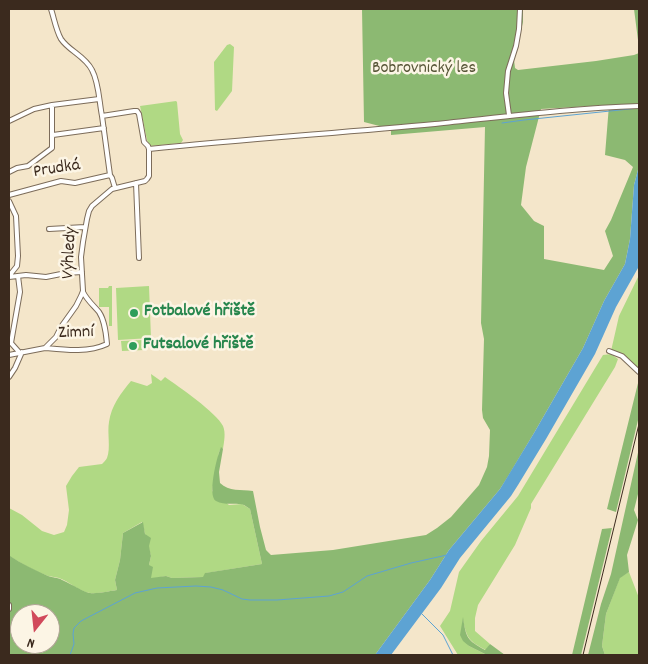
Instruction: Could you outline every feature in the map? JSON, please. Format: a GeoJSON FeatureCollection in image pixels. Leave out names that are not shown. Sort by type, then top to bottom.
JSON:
{"type":"FeatureCollection","features":[{"type":"Feature","properties":{"kind":"street"},"geometry":{"type":"LineString","coordinates":[[51,9],[61,38],[65,44],[88,63],[95,78],[110,174],[115,188]]}},
{"type":"Feature","properties":{"kind":"street"},"geometry":{"type":"LineString","coordinates":[[508,115],[506,93],[508,71],[516,46],[520,9]]}},
{"type":"Feature","properties":{"kind":"street"},"geometry":{"type":"LineString","coordinates":[[9,121],[32,110],[52,105],[99,100]]}},
{"type":"Feature","properties":{"kind":"street"},"geometry":{"type":"LineString","coordinates":[[9,172],[28,166],[51,150],[53,135],[52,105]]}},
{"type":"Feature","properties":{"kind":"street"},"geometry":{"type":"LineString","coordinates":[[148,149],[435,124],[508,115],[639,106]]}},
{"type":"Feature","properties":{"kind":"street"},"geometry":{"type":"LineString","coordinates":[[102,116],[137,111],[144,142],[148,146],[150,176],[148,179],[136,183],[139,258]]}},
{"type":"Feature","properties":{"kind":"street"},"geometry":{"type":"LineString","coordinates":[[53,135],[104,128]]}},
{"type":"Feature","properties":{"kind":"street","name":"Prudká"},"geometry":{"type":"LineString","coordinates":[[9,195],[61,181],[75,182],[110,174]]}},
{"type":"Feature","properties":{"kind":"street","name":"Výhledy"},"geometry":{"type":"LineString","coordinates":[[45,348],[56,337],[80,300],[83,290],[82,257],[85,227],[92,206],[115,188],[136,183]]}},
{"type":"Feature","properties":{"kind":"street"},"geometry":{"type":"LineString","coordinates":[[9,201],[16,216],[18,256],[17,266],[9,277]]}},
{"type":"Feature","properties":{"kind":"street"},"geometry":{"type":"LineString","coordinates":[[48,229],[85,227]]}},
{"type":"Feature","properties":{"kind":"street"},"geometry":{"type":"LineString","coordinates":[[9,277],[46,277],[82,272]]}},
{"type":"Feature","properties":{"kind":"street"},"geometry":{"type":"LineString","coordinates":[[18,276],[20,292],[11,343],[21,352]]}},
{"type":"Feature","properties":{"kind":"street","name":"Zimní"},"geometry":{"type":"LineString","coordinates":[[45,348],[81,350],[101,348],[107,344],[102,319],[98,311],[87,300],[83,290]]}},
{"type":"Feature","properties":{"kind":"street"},"geometry":{"type":"LineString","coordinates":[[9,355],[45,348]]}},
{"type":"Feature","properties":{"kind":"street"},"geometry":{"type":"LineString","coordinates":[[609,351],[622,356],[639,372]]}},
{"type":"Feature","properties":{"kind":"street"},"geometry":{"type":"LineString","coordinates":[[9,377],[15,368],[21,352]]}},
{"type":"Feature","properties":{"kind":"green space","name":"Bobrovnický les"},"geometry":{"type":"Polygon","coordinates":[[[362,9],[523,9],[523,22],[514,60],[515,68],[518,70],[596,61],[639,53],[639,166],[634,185],[630,239],[625,264],[604,301],[583,348],[500,489],[449,550],[430,580],[375,655],[9,655],[10,610],[10,654],[60,654],[60,604],[9,604],[10,556],[50,577],[60,579],[88,593],[117,590],[115,580],[120,560],[123,533],[143,522],[145,534],[151,538],[149,565],[153,567],[151,578],[166,576],[172,578],[203,577],[205,573],[262,564],[250,509],[241,504],[226,504],[213,498],[214,476],[221,447],[223,449],[219,472],[220,483],[231,489],[253,491],[266,550],[271,555],[333,550],[426,535],[451,517],[479,485],[487,467],[490,430],[483,418],[482,410],[484,339],[481,323],[485,127],[391,135],[391,129],[364,122],[362,9]],[[609,105],[541,109],[526,167],[521,205],[534,221],[544,226],[544,259],[604,270],[613,256],[605,231],[633,167],[625,160],[605,155],[609,105]]]}},
{"type":"Feature","properties":{"kind":"green space"},"geometry":{"type":"Polygon","coordinates":[[[634,9],[639,9],[639,48],[634,9]]]}},
{"type":"Feature","properties":{"kind":"green space"},"geometry":{"type":"Polygon","coordinates":[[[230,44],[234,47],[232,91],[217,111],[215,110],[214,62],[227,45],[230,44]]]}},
{"type":"Feature","properties":{"kind":"green space"},"geometry":{"type":"Polygon","coordinates":[[[176,101],[180,134],[183,140],[181,143],[150,146],[140,106],[176,101]]]}},
{"type":"Feature","properties":{"kind":"green space"},"geometry":{"type":"Polygon","coordinates":[[[639,275],[639,369],[622,355],[611,351],[619,316],[639,275]]]}},
{"type":"Feature","properties":{"kind":"green space"},"geometry":{"type":"Polygon","coordinates":[[[112,286],[112,326],[109,326],[109,307],[99,307],[99,288],[108,288],[112,286]]]}},
{"type":"Feature","properties":{"kind":"green space","name":"Fotbalové hřiště"},"geometry":{"type":"Polygon","coordinates":[[[149,286],[151,338],[118,340],[116,288],[149,286]]]}},
{"type":"Feature","properties":{"kind":"green space","name":"Futsalové hřiště"},"geometry":{"type":"Polygon","coordinates":[[[143,340],[144,350],[122,351],[121,341],[143,340]]]}},
{"type":"Feature","properties":{"kind":"green space"},"geometry":{"type":"Polygon","coordinates":[[[611,354],[618,359],[615,367],[531,504],[515,545],[478,605],[475,631],[490,644],[486,650],[470,639],[463,620],[461,635],[469,646],[487,655],[458,655],[440,626],[450,611],[459,572],[481,541],[518,496],[603,355],[611,354]]]}},
{"type":"Feature","properties":{"kind":"green space"},"geometry":{"type":"Polygon","coordinates":[[[151,374],[161,381],[165,377],[179,387],[213,414],[223,426],[225,435],[223,449],[221,448],[219,452],[212,491],[229,505],[242,504],[250,509],[262,564],[206,573],[204,577],[172,578],[166,576],[151,579],[149,565],[151,556],[142,522],[123,533],[120,560],[115,580],[117,590],[97,593],[87,592],[63,580],[38,572],[11,557],[9,563],[9,508],[22,515],[42,531],[54,535],[64,532],[69,510],[66,486],[79,467],[102,464],[106,460],[109,450],[109,422],[114,405],[131,381],[147,386],[152,383],[151,374]]]}},
{"type":"Feature","properties":{"kind":"green space"},"geometry":{"type":"Polygon","coordinates":[[[639,379],[639,416],[616,512],[607,509],[639,379]]]}},
{"type":"Feature","properties":{"kind":"green space"},"geometry":{"type":"Polygon","coordinates":[[[639,448],[639,490],[634,510],[638,520],[627,555],[629,572],[620,578],[606,614],[602,646],[605,655],[588,655],[611,574],[639,448]]]}},
{"type":"Feature","properties":{"kind":"green space"},"geometry":{"type":"Polygon","coordinates":[[[612,528],[581,655],[572,655],[602,529],[612,528]]]}},
{"type":"Feature","properties":{"kind":"green space"},"geometry":{"type":"Polygon","coordinates":[[[629,572],[639,598],[639,655],[605,655],[602,646],[606,614],[620,577],[629,572]]]}},
{"type":"Feature","properties":{"kind":"green space"},"geometry":{"type":"Polygon","coordinates":[[[463,617],[468,638],[474,644],[485,650],[490,644],[505,655],[487,655],[463,641],[460,635],[463,617]]]}},
{"type":"Feature","properties":{"kind":"water"},"geometry":{"type":"Polygon","coordinates":[[[639,166],[638,268],[616,307],[595,354],[511,496],[460,558],[441,588],[391,655],[375,655],[430,580],[449,550],[500,489],[583,348],[604,301],[625,264],[630,239],[634,185],[639,166]]]}},
{"type":"Feature","properties":{"kind":"waterway"},"geometry":{"type":"LineString","coordinates":[[502,123],[639,108]]}},
{"type":"Feature","properties":{"kind":"waterway"},"geometry":{"type":"LineString","coordinates":[[70,655],[74,644],[74,628],[81,621],[135,593],[157,588],[196,586],[223,590],[242,599],[250,600],[329,596],[343,592],[367,576],[447,555]]}},
{"type":"Feature","properties":{"kind":"waterway"},"geometry":{"type":"LineString","coordinates":[[421,613],[443,635],[453,655]]}},
{"type":"Feature","properties":{"kind":"railway"},"geometry":{"type":"LineString","coordinates":[[583,655],[639,424]]}},
{"type":"Feature","properties":{"kind":"place","name":"Fotbalové hřiště"},"geometry":{"type":"Point","coordinates":[134,313]}},
{"type":"Feature","properties":{"kind":"place","name":"Futsalové hřiště"},"geometry":{"type":"Point","coordinates":[133,346]}}]}
